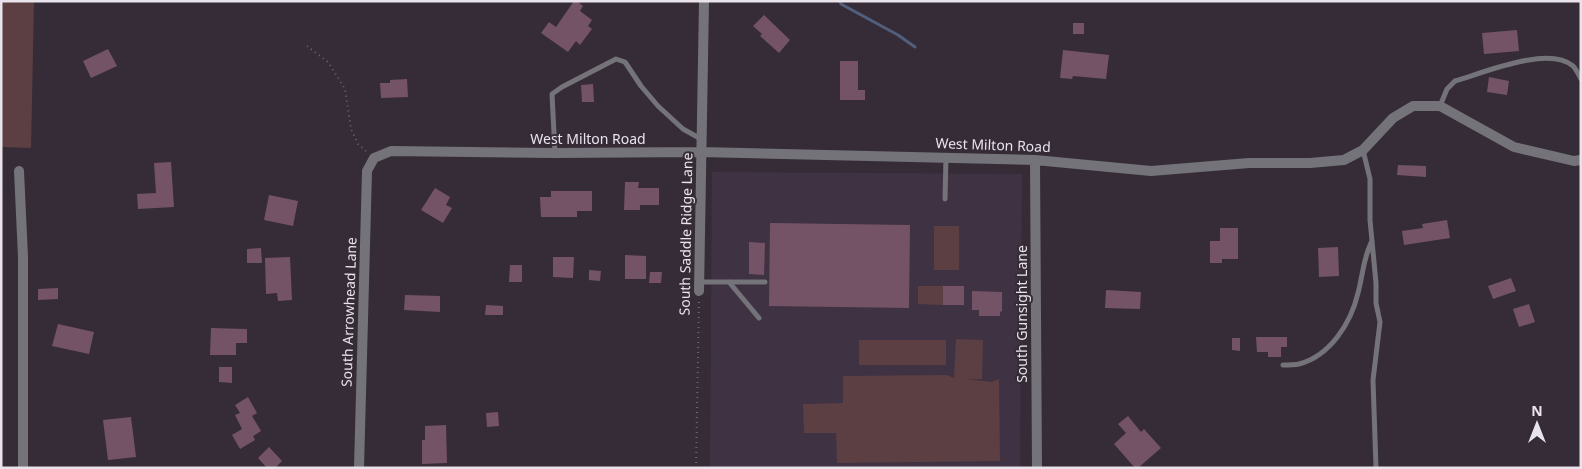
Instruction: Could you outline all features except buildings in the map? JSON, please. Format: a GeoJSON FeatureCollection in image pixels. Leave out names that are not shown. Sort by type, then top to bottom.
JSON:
{"type":"FeatureCollection","features":[{"type":"Feature","properties":{"kind":"street","name":"South Saddle Ridge Lane"},"geometry":{"type":"LineString","coordinates":[[700,286],[704,1]]}},
{"type":"Feature","properties":{"kind":"street","name":"West Milton Road"},"geometry":{"type":"LineString","coordinates":[[374,158],[391,151],[701,152],[1035,160],[1151,170],[1248,163],[1310,163],[1344,160],[1363,150],[1393,118],[1413,106],[1440,106],[1514,147],[1574,161],[1581,160]]}},
{"type":"Feature","properties":{"kind":"street","name":"South Arrowhead Lane"},"geometry":{"type":"LineString","coordinates":[[360,468],[367,171],[374,158]]}},
{"type":"Feature","properties":{"kind":"street","name":"South Gunsight Lane"},"geometry":{"type":"LineString","coordinates":[[1035,160],[1037,468]]}},
{"type":"Feature","properties":{"kind":"street"},"geometry":{"type":"LineString","coordinates":[[19,171],[23,257],[23,468]]}},
{"type":"Feature","properties":{"kind":"lane"},"geometry":{"type":"LineString","coordinates":[[1440,106],[1447,89],[1455,81],[1529,60],[1545,58],[1568,63],[1574,67],[1581,79]]}},
{"type":"Feature","properties":{"kind":"lane"},"geometry":{"type":"LineString","coordinates":[[556,153],[552,94],[616,59],[625,62],[641,86],[658,106],[683,130],[701,140]]}},
{"type":"Feature","properties":{"kind":"lane"},"geometry":{"type":"LineString","coordinates":[[1363,150],[1370,179],[1376,303],[1380,322],[1373,380],[1376,468]]}},
{"type":"Feature","properties":{"kind":"lane"},"geometry":{"type":"LineString","coordinates":[[945,199],[946,157]]}},
{"type":"Feature","properties":{"kind":"lane"},"geometry":{"type":"LineString","coordinates":[[1283,366],[1298,364],[1314,358],[1343,330],[1358,294],[1367,251],[1372,240]]}},
{"type":"Feature","properties":{"kind":"lane"},"geometry":{"type":"LineString","coordinates":[[700,286],[729,282],[765,282]]}},
{"type":"Feature","properties":{"kind":"lane"},"geometry":{"type":"LineString","coordinates":[[729,282],[759,318]]}},
{"type":"Feature","properties":{"kind":"path"},"geometry":{"type":"LineString","coordinates":[[307,46],[328,62],[345,89],[351,130],[358,144],[374,158]]}},
{"type":"Feature","properties":{"kind":"path","name":"South Saddle Ridge Lane"},"geometry":{"type":"LineString","coordinates":[[696,468],[700,286]]}},
{"type":"Feature","properties":{"kind":"shaded area"},"geometry":{"type":"Polygon","coordinates":[[[1,1],[34,1],[31,148],[1,147],[1,1]]]}},
{"type":"Feature","properties":{"kind":"shaded area"},"geometry":{"type":"Polygon","coordinates":[[[712,172],[1022,174],[1020,468],[710,468],[712,172]]]}},
{"type":"Feature","properties":{"kind":"shaded area"},"geometry":{"type":"Polygon","coordinates":[[[934,226],[959,226],[959,270],[934,270],[934,226]]]}},
{"type":"Feature","properties":{"kind":"shaded area"},"geometry":{"type":"Polygon","coordinates":[[[918,286],[943,286],[943,305],[918,304],[918,286]]]}},
{"type":"Feature","properties":{"kind":"shaded area"},"geometry":{"type":"Polygon","coordinates":[[[956,339],[983,340],[982,379],[966,379],[991,382],[999,379],[1000,461],[837,463],[836,433],[804,433],[803,404],[843,403],[843,376],[947,375],[954,378],[956,339]]]}},
{"type":"Feature","properties":{"kind":"shaded area"},"geometry":{"type":"Polygon","coordinates":[[[859,340],[946,340],[946,365],[859,365],[859,340]]]}},
{"type":"Feature","properties":{"kind":"waterway"},"geometry":{"type":"LineString","coordinates":[[840,1],[841,4],[898,35],[915,47]]}}]}
